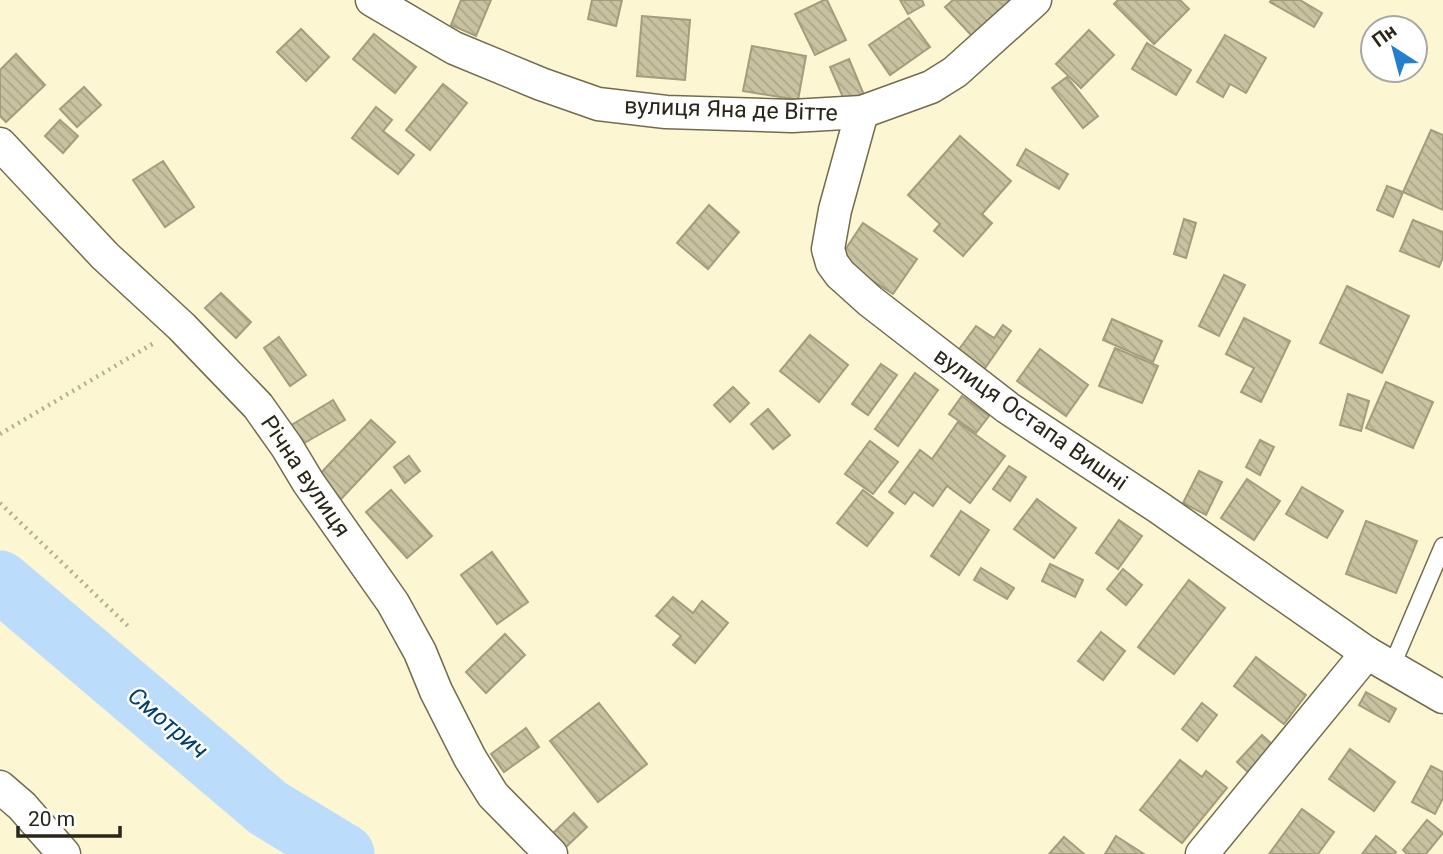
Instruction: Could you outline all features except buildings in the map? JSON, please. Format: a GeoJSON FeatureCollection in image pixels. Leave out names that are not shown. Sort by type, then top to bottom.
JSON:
{"type":"FeatureCollection","features":[{"type":"Feature","properties":{"kind":"street","name":"вулиця Яна де Вітте"},"geometry":{"type":"LineString","coordinates":[[372,0],[454,48],[598,104],[666,112],[792,116],[862,112],[931,87],[955,72],[1034,0]]}},
{"type":"Feature","properties":{"kind":"street","name":"вулиця Остапа Вишні"},"geometry":{"type":"LineString","coordinates":[[862,112],[835,210],[828,249],[832,263],[840,274],[1007,408],[1158,507],[1379,661],[1443,697]]}},
{"type":"Feature","properties":{"kind":"street","name":"Річна вулиця"},"geometry":{"type":"LineString","coordinates":[[0,144],[105,256],[182,327],[258,407],[393,603],[420,652],[436,691],[470,758],[493,795],[551,854]]}},
{"type":"Feature","properties":{"kind":"street"},"geometry":{"type":"LineString","coordinates":[[1202,854],[1379,661]]}},
{"type":"Feature","properties":{"kind":"street"},"geometry":{"type":"LineString","coordinates":[[0,787],[22,806],[64,854]]}},
{"type":"Feature","properties":{"kind":"lane"},"geometry":{"type":"LineString","coordinates":[[1379,661],[1443,546]]}},
{"type":"Feature","properties":{"kind":"path"},"geometry":{"type":"LineString","coordinates":[[0,434],[182,327]]}},
{"type":"Feature","properties":{"kind":"path"},"geometry":{"type":"LineString","coordinates":[[0,503],[129,627]]}},
{"type":"Feature","properties":{"kind":"waterway","name":"Смотрич"},"geometry":{"type":"LineString","coordinates":[[0,581],[268,808],[344,854]]}}]}
